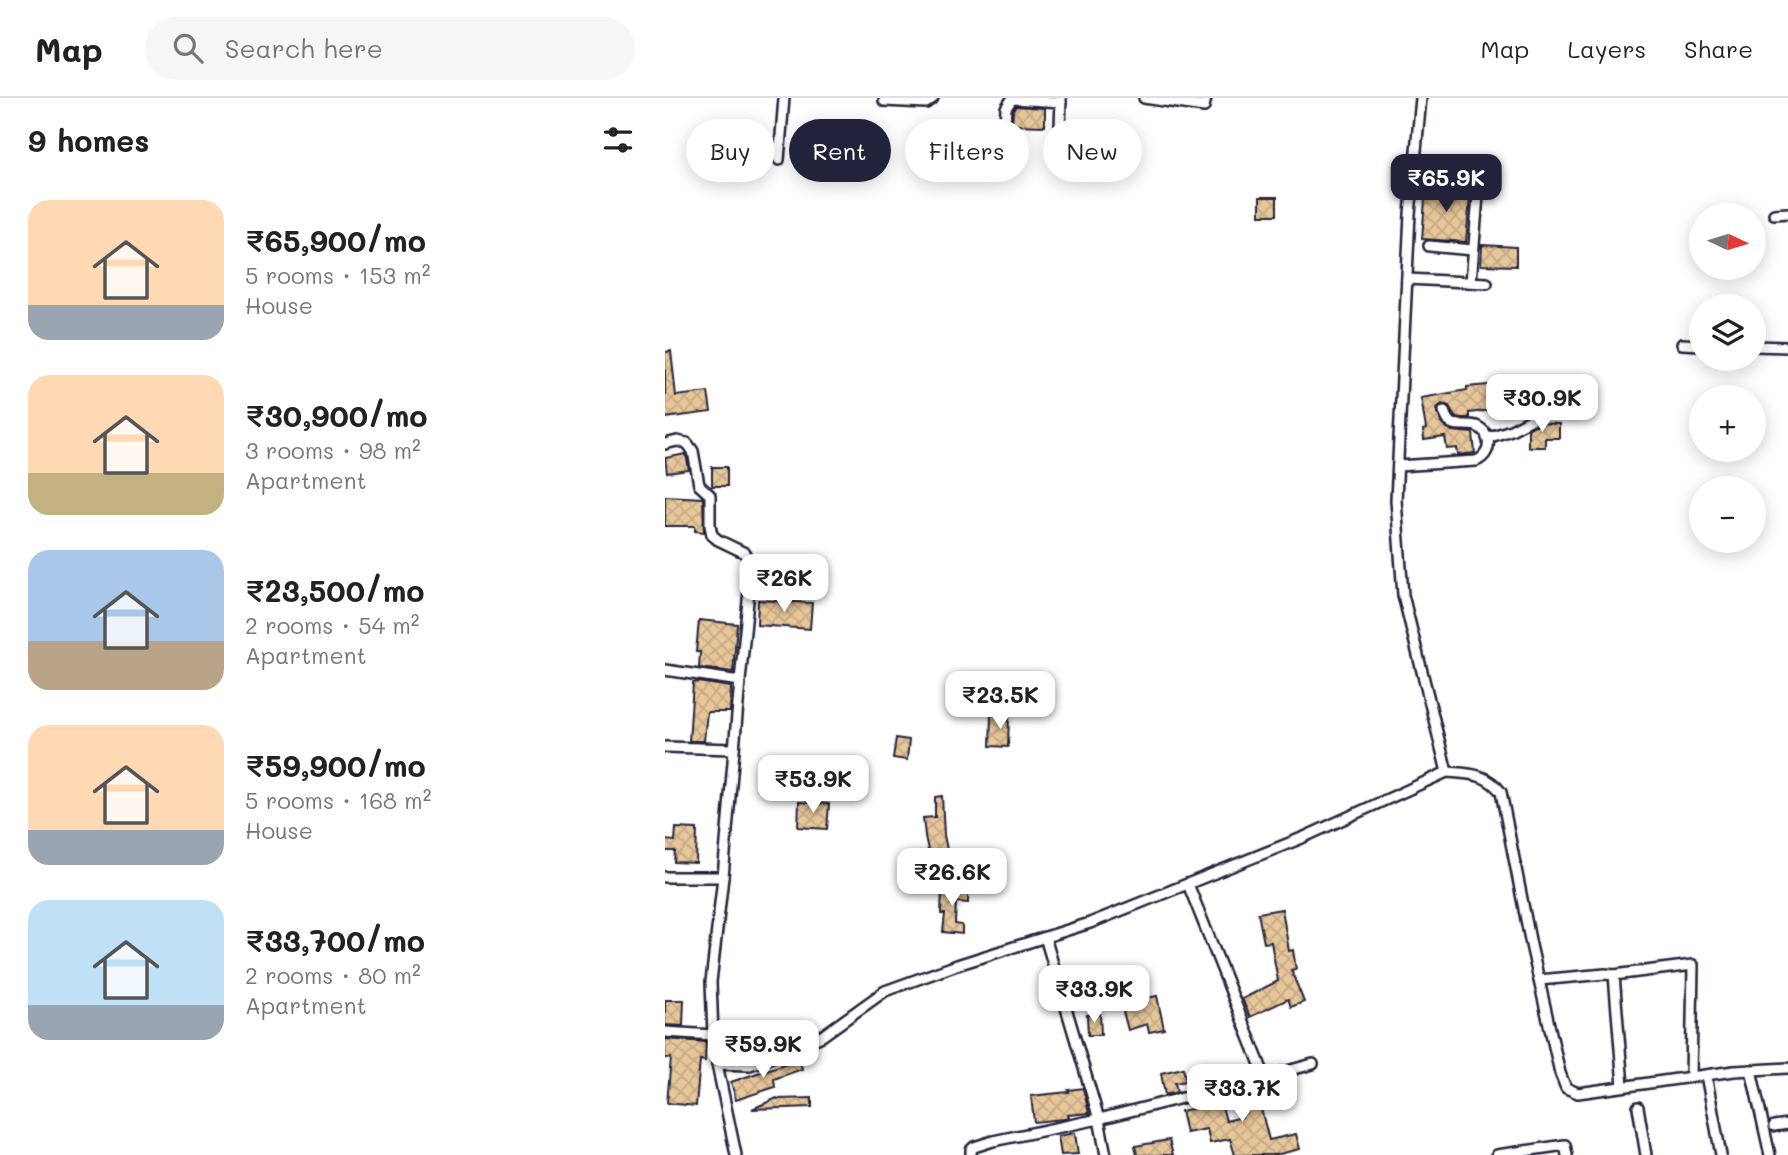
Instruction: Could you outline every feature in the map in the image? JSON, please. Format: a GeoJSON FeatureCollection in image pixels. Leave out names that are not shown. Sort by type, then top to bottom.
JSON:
{"type":"FeatureCollection","features":[{"type":"Feature","properties":{"kind":"street"},"geometry":{"type":"LineString","coordinates":[[779,160],[784,98]]}},
{"type":"Feature","properties":{"kind":"street"},"geometry":{"type":"LineString","coordinates":[[884,102],[926,103],[933,98]]}},
{"type":"Feature","properties":{"kind":"street"},"geometry":{"type":"LineString","coordinates":[[1144,98],[1204,107],[1206,98]]}},
{"type":"Feature","properties":{"kind":"street"},"geometry":{"type":"LineString","coordinates":[[1421,98],[1410,214],[1396,500],[1403,595],[1447,772]]}},
{"type":"Feature","properties":{"kind":"street"},"geometry":{"type":"LineString","coordinates":[[1005,119],[1006,108],[1011,99],[1061,100],[1060,119]]}},
{"type":"Feature","properties":{"kind":"street"},"geometry":{"type":"LineString","coordinates":[[1471,282],[1478,196]]}},
{"type":"Feature","properties":{"kind":"street"},"geometry":{"type":"LineString","coordinates":[[1774,214],[1788,213]]}},
{"type":"Feature","properties":{"kind":"street"},"geometry":{"type":"LineString","coordinates":[[1429,246],[1473,250]]}},
{"type":"Feature","properties":{"kind":"street"},"geometry":{"type":"LineString","coordinates":[[1407,279],[1487,283]]}},
{"type":"Feature","properties":{"kind":"street"},"geometry":{"type":"LineString","coordinates":[[1682,344],[1689,344]]}},
{"type":"Feature","properties":{"kind":"street"},"geometry":{"type":"LineString","coordinates":[[1766,346],[1788,347]]}},
{"type":"Feature","properties":{"kind":"street"},"geometry":{"type":"LineString","coordinates":[[1398,466],[1476,461],[1487,454],[1487,438],[1481,430],[1475,426],[1453,424],[1448,421],[1444,411]]}},
{"type":"Feature","properties":{"kind":"street"},"geometry":{"type":"LineString","coordinates":[[1487,438],[1511,430],[1538,416]]}},
{"type":"Feature","properties":{"kind":"street"},"geometry":{"type":"LineString","coordinates":[[665,444],[677,441],[687,443],[692,451],[699,485],[710,495],[709,525],[712,535],[745,553],[749,562],[750,581],[711,982],[717,1064],[736,1155]]}},
{"type":"Feature","properties":{"kind":"street"},"geometry":{"type":"LineString","coordinates":[[665,670],[740,681]]}},
{"type":"Feature","properties":{"kind":"street"},"geometry":{"type":"LineString","coordinates":[[665,747],[733,749]]}},
{"type":"Feature","properties":{"kind":"street"},"geometry":{"type":"LineString","coordinates":[[717,1064],[750,1066],[822,1036],[885,991],[1090,923],[1302,838],[1447,772],[1477,775],[1493,781],[1501,792],[1539,980],[1560,1073],[1566,1087],[1578,1093],[1706,1075],[1788,1068]]}},
{"type":"Feature","properties":{"kind":"street"},"geometry":{"type":"LineString","coordinates":[[665,877],[723,877]]}},
{"type":"Feature","properties":{"kind":"street"},"geometry":{"type":"LineString","coordinates":[[1188,884],[1265,1077]]}},
{"type":"Feature","properties":{"kind":"street"},"geometry":{"type":"LineString","coordinates":[[1045,937],[1099,1119],[1106,1155]]}},
{"type":"Feature","properties":{"kind":"street"},"geometry":{"type":"LineString","coordinates":[[1539,980],[1614,975],[1692,965],[1691,1077]]}},
{"type":"Feature","properties":{"kind":"street"},"geometry":{"type":"LineString","coordinates":[[1614,975],[1623,1086]]}},
{"type":"Feature","properties":{"kind":"street"},"geometry":{"type":"LineString","coordinates":[[665,1032],[713,1035]]}},
{"type":"Feature","properties":{"kind":"street"},"geometry":{"type":"LineString","coordinates":[[971,1155],[974,1147],[993,1141],[1099,1119],[1313,1064]]}},
{"type":"Feature","properties":{"kind":"street"},"geometry":{"type":"LineString","coordinates":[[1751,1070],[1770,1155]]}},
{"type":"Feature","properties":{"kind":"street"},"geometry":{"type":"LineString","coordinates":[[1706,1075],[1721,1155]]}},
{"type":"Feature","properties":{"kind":"street"},"geometry":{"type":"LineString","coordinates":[[1638,1107],[1646,1155]]}},
{"type":"Feature","properties":{"kind":"street"},"geometry":{"type":"LineString","coordinates":[[1774,1126],[1788,1124]]}},
{"type":"Feature","properties":{"kind":"street"},"geometry":{"type":"LineString","coordinates":[[1499,1155],[1565,1145],[1567,1155]]}},
{"type":"Feature","properties":{"kind":"building"},"geometry":{"type":"Polygon","coordinates":[[[1016,106],[1045,108],[1043,126],[1029,126],[1029,119],[1012,119],[1016,106]]]}},
{"type":"Feature","properties":{"kind":"building"},"geometry":{"type":"Polygon","coordinates":[[[1426,186],[1468,189],[1470,198],[1466,242],[1422,239],[1426,186]]]}},
{"type":"Feature","properties":{"kind":"building"},"geometry":{"type":"Polygon","coordinates":[[[1260,197],[1277,197],[1277,215],[1260,215],[1260,197]]]}},
{"type":"Feature","properties":{"kind":"building"},"geometry":{"type":"Polygon","coordinates":[[[1482,245],[1516,247],[1516,266],[1481,265],[1482,245]]]}},
{"type":"Feature","properties":{"kind":"building"},"geometry":{"type":"Polygon","coordinates":[[[671,351],[676,396],[708,392],[711,412],[665,418],[665,352],[671,351]]]}},
{"type":"Feature","properties":{"kind":"building"},"geometry":{"type":"Polygon","coordinates":[[[1498,384],[1543,386],[1543,408],[1500,406],[1500,409],[1469,413],[1469,418],[1462,418],[1455,417],[1449,406],[1442,404],[1437,411],[1442,424],[1452,431],[1473,433],[1475,453],[1458,455],[1457,448],[1447,449],[1445,437],[1424,440],[1423,430],[1426,429],[1421,398],[1467,390],[1467,387],[1498,384]]]}},
{"type":"Feature","properties":{"kind":"building"},"geometry":{"type":"Polygon","coordinates":[[[1540,423],[1559,424],[1559,438],[1545,438],[1545,447],[1528,447],[1528,429],[1540,423]]]}},
{"type":"Feature","properties":{"kind":"building"},"geometry":{"type":"Polygon","coordinates":[[[686,454],[689,470],[667,473],[665,458],[686,454]]]}},
{"type":"Feature","properties":{"kind":"building"},"geometry":{"type":"Polygon","coordinates":[[[712,467],[727,467],[727,486],[712,486],[712,467]]]}},
{"type":"Feature","properties":{"kind":"building"},"geometry":{"type":"Polygon","coordinates":[[[665,496],[703,498],[704,532],[695,531],[695,526],[665,526],[665,496]]]}},
{"type":"Feature","properties":{"kind":"building"},"geometry":{"type":"Polygon","coordinates":[[[758,600],[812,603],[810,629],[757,625],[758,600]]]}},
{"type":"Feature","properties":{"kind":"building"},"geometry":{"type":"Polygon","coordinates":[[[699,620],[737,624],[733,672],[699,668],[700,652],[696,652],[699,620]]]}},
{"type":"Feature","properties":{"kind":"building"},"geometry":{"type":"Polygon","coordinates":[[[693,683],[731,687],[730,712],[707,712],[704,741],[689,741],[693,683]]]}},
{"type":"Feature","properties":{"kind":"building"},"geometry":{"type":"Polygon","coordinates":[[[991,715],[1009,715],[1008,747],[990,746],[991,715]]]}},
{"type":"Feature","properties":{"kind":"building"},"geometry":{"type":"Polygon","coordinates":[[[896,738],[909,740],[907,760],[893,758],[896,738]]]}},
{"type":"Feature","properties":{"kind":"building"},"geometry":{"type":"Polygon","coordinates":[[[831,766],[834,782],[801,788],[798,772],[831,766]]]}},
{"type":"Feature","properties":{"kind":"building"},"geometry":{"type":"Polygon","coordinates":[[[942,796],[948,855],[950,859],[968,858],[969,871],[934,874],[934,868],[932,869],[923,818],[935,817],[935,797],[942,796]]]}},
{"type":"Feature","properties":{"kind":"building"},"geometry":{"type":"Polygon","coordinates":[[[799,802],[829,804],[827,829],[798,827],[799,802]]]}},
{"type":"Feature","properties":{"kind":"building"},"geometry":{"type":"Polygon","coordinates":[[[676,828],[697,829],[696,863],[674,862],[675,851],[665,851],[665,840],[675,841],[676,828]]]}},
{"type":"Feature","properties":{"kind":"building"},"geometry":{"type":"Polygon","coordinates":[[[942,888],[968,889],[968,903],[956,902],[955,924],[962,925],[962,934],[943,932],[945,914],[941,914],[942,888]]]}},
{"type":"Feature","properties":{"kind":"building"},"geometry":{"type":"Polygon","coordinates":[[[1282,909],[1289,951],[1293,950],[1296,969],[1291,970],[1304,1002],[1291,1007],[1288,999],[1250,1017],[1242,999],[1278,981],[1271,942],[1264,943],[1258,913],[1282,909]]]}},
{"type":"Feature","properties":{"kind":"building"},"geometry":{"type":"Polygon","coordinates":[[[1157,996],[1164,1029],[1149,1032],[1147,1024],[1128,1030],[1122,1008],[1157,996]]]}},
{"type":"Feature","properties":{"kind":"building"},"geometry":{"type":"Polygon","coordinates":[[[665,1000],[684,1000],[683,1026],[665,1025],[665,1000]]]}},
{"type":"Feature","properties":{"kind":"building"},"geometry":{"type":"Polygon","coordinates":[[[1100,1014],[1101,1035],[1088,1035],[1087,1015],[1100,1014]]]}},
{"type":"Feature","properties":{"kind":"building"},"geometry":{"type":"Polygon","coordinates":[[[665,1039],[706,1042],[705,1061],[700,1060],[696,1106],[667,1103],[671,1058],[665,1058],[665,1039]]]}},
{"type":"Feature","properties":{"kind":"building"},"geometry":{"type":"Polygon","coordinates":[[[799,1059],[802,1069],[774,1079],[775,1087],[736,1100],[731,1082],[799,1059]]]}},
{"type":"Feature","properties":{"kind":"building"},"geometry":{"type":"Polygon","coordinates":[[[1183,1068],[1186,1081],[1175,1083],[1177,1092],[1165,1095],[1161,1073],[1183,1068]]]}},
{"type":"Feature","properties":{"kind":"building"},"geometry":{"type":"Polygon","coordinates":[[[1279,1083],[1283,1100],[1260,1105],[1269,1140],[1296,1134],[1300,1149],[1275,1155],[1235,1155],[1230,1139],[1210,1143],[1207,1129],[1186,1133],[1181,1111],[1220,1099],[1226,1121],[1242,1117],[1236,1094],[1279,1083]]]}},
{"type":"Feature","properties":{"kind":"building"},"geometry":{"type":"Polygon","coordinates":[[[1083,1088],[1089,1113],[1034,1122],[1031,1096],[1083,1088]]]}},
{"type":"Feature","properties":{"kind":"building"},"geometry":{"type":"Polygon","coordinates":[[[777,1098],[812,1098],[812,1107],[752,1109],[777,1098]]]}},
{"type":"Feature","properties":{"kind":"building"},"geometry":{"type":"Polygon","coordinates":[[[1075,1133],[1078,1154],[1061,1155],[1058,1136],[1075,1133]]]}},
{"type":"Feature","properties":{"kind":"building"},"geometry":{"type":"Polygon","coordinates":[[[1169,1140],[1173,1155],[1137,1155],[1135,1146],[1169,1140]]]}}]}
